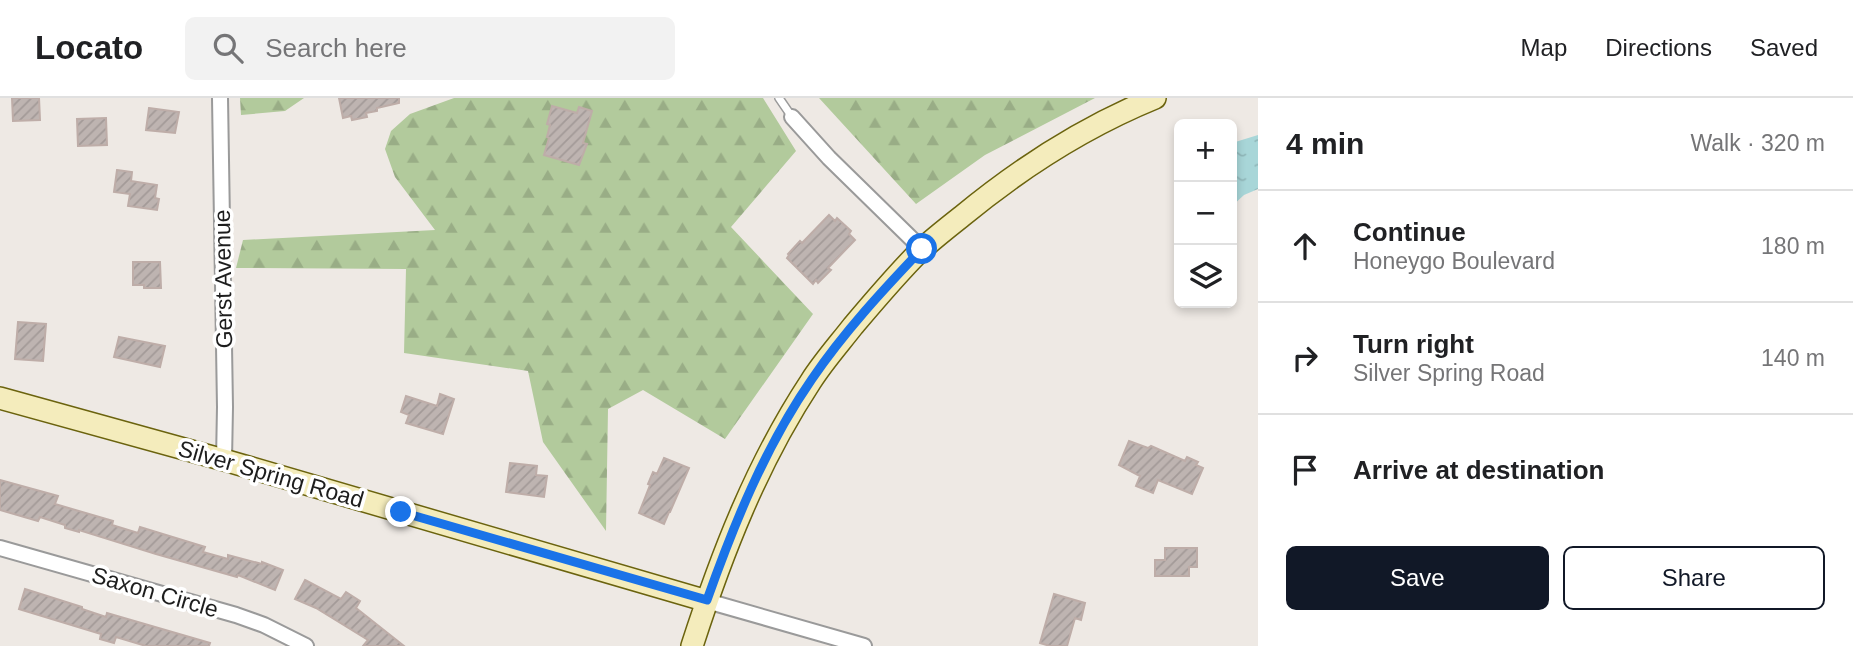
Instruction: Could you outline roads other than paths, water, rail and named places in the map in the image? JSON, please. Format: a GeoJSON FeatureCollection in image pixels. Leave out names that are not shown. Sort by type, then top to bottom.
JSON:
{"type":"FeatureCollection","features":[{"type":"Feature","properties":{"kind":"main road"},"geometry":{"type":"LineString","coordinates":[[692,646],[727,543],[745,501],[785,424],[812,379],[881,292],[922,249],[1000,185],[1065,143],[1154,98]]}},
{"type":"Feature","properties":{"kind":"main road","name":"Silver Spring Road"},"geometry":{"type":"LineString","coordinates":[[0,398],[707,600]]}},
{"type":"Feature","properties":{"kind":"street","name":"Gerst Avenue"},"geometry":{"type":"LineString","coordinates":[[220,98],[224,460]]}},
{"type":"Feature","properties":{"kind":"street"},"geometry":{"type":"LineString","coordinates":[[792,117],[829,158],[922,249]]}},
{"type":"Feature","properties":{"kind":"street","name":"Saxon Circle"},"geometry":{"type":"LineString","coordinates":[[0,548],[236,615],[264,625],[306,646]]}},
{"type":"Feature","properties":{"kind":"street","name":"Silver Spring Road"},"geometry":{"type":"LineString","coordinates":[[707,600],[864,646]]}},
{"type":"Feature","properties":{"kind":"lane"},"geometry":{"type":"LineString","coordinates":[[779,98],[792,117]]}},
{"type":"Feature","properties":{"kind":"water"},"geometry":{"type":"Polygon","coordinates":[[[1258,135],[1258,189],[1237,201],[1237,182],[1237,141],[1258,135]]]}}]}
